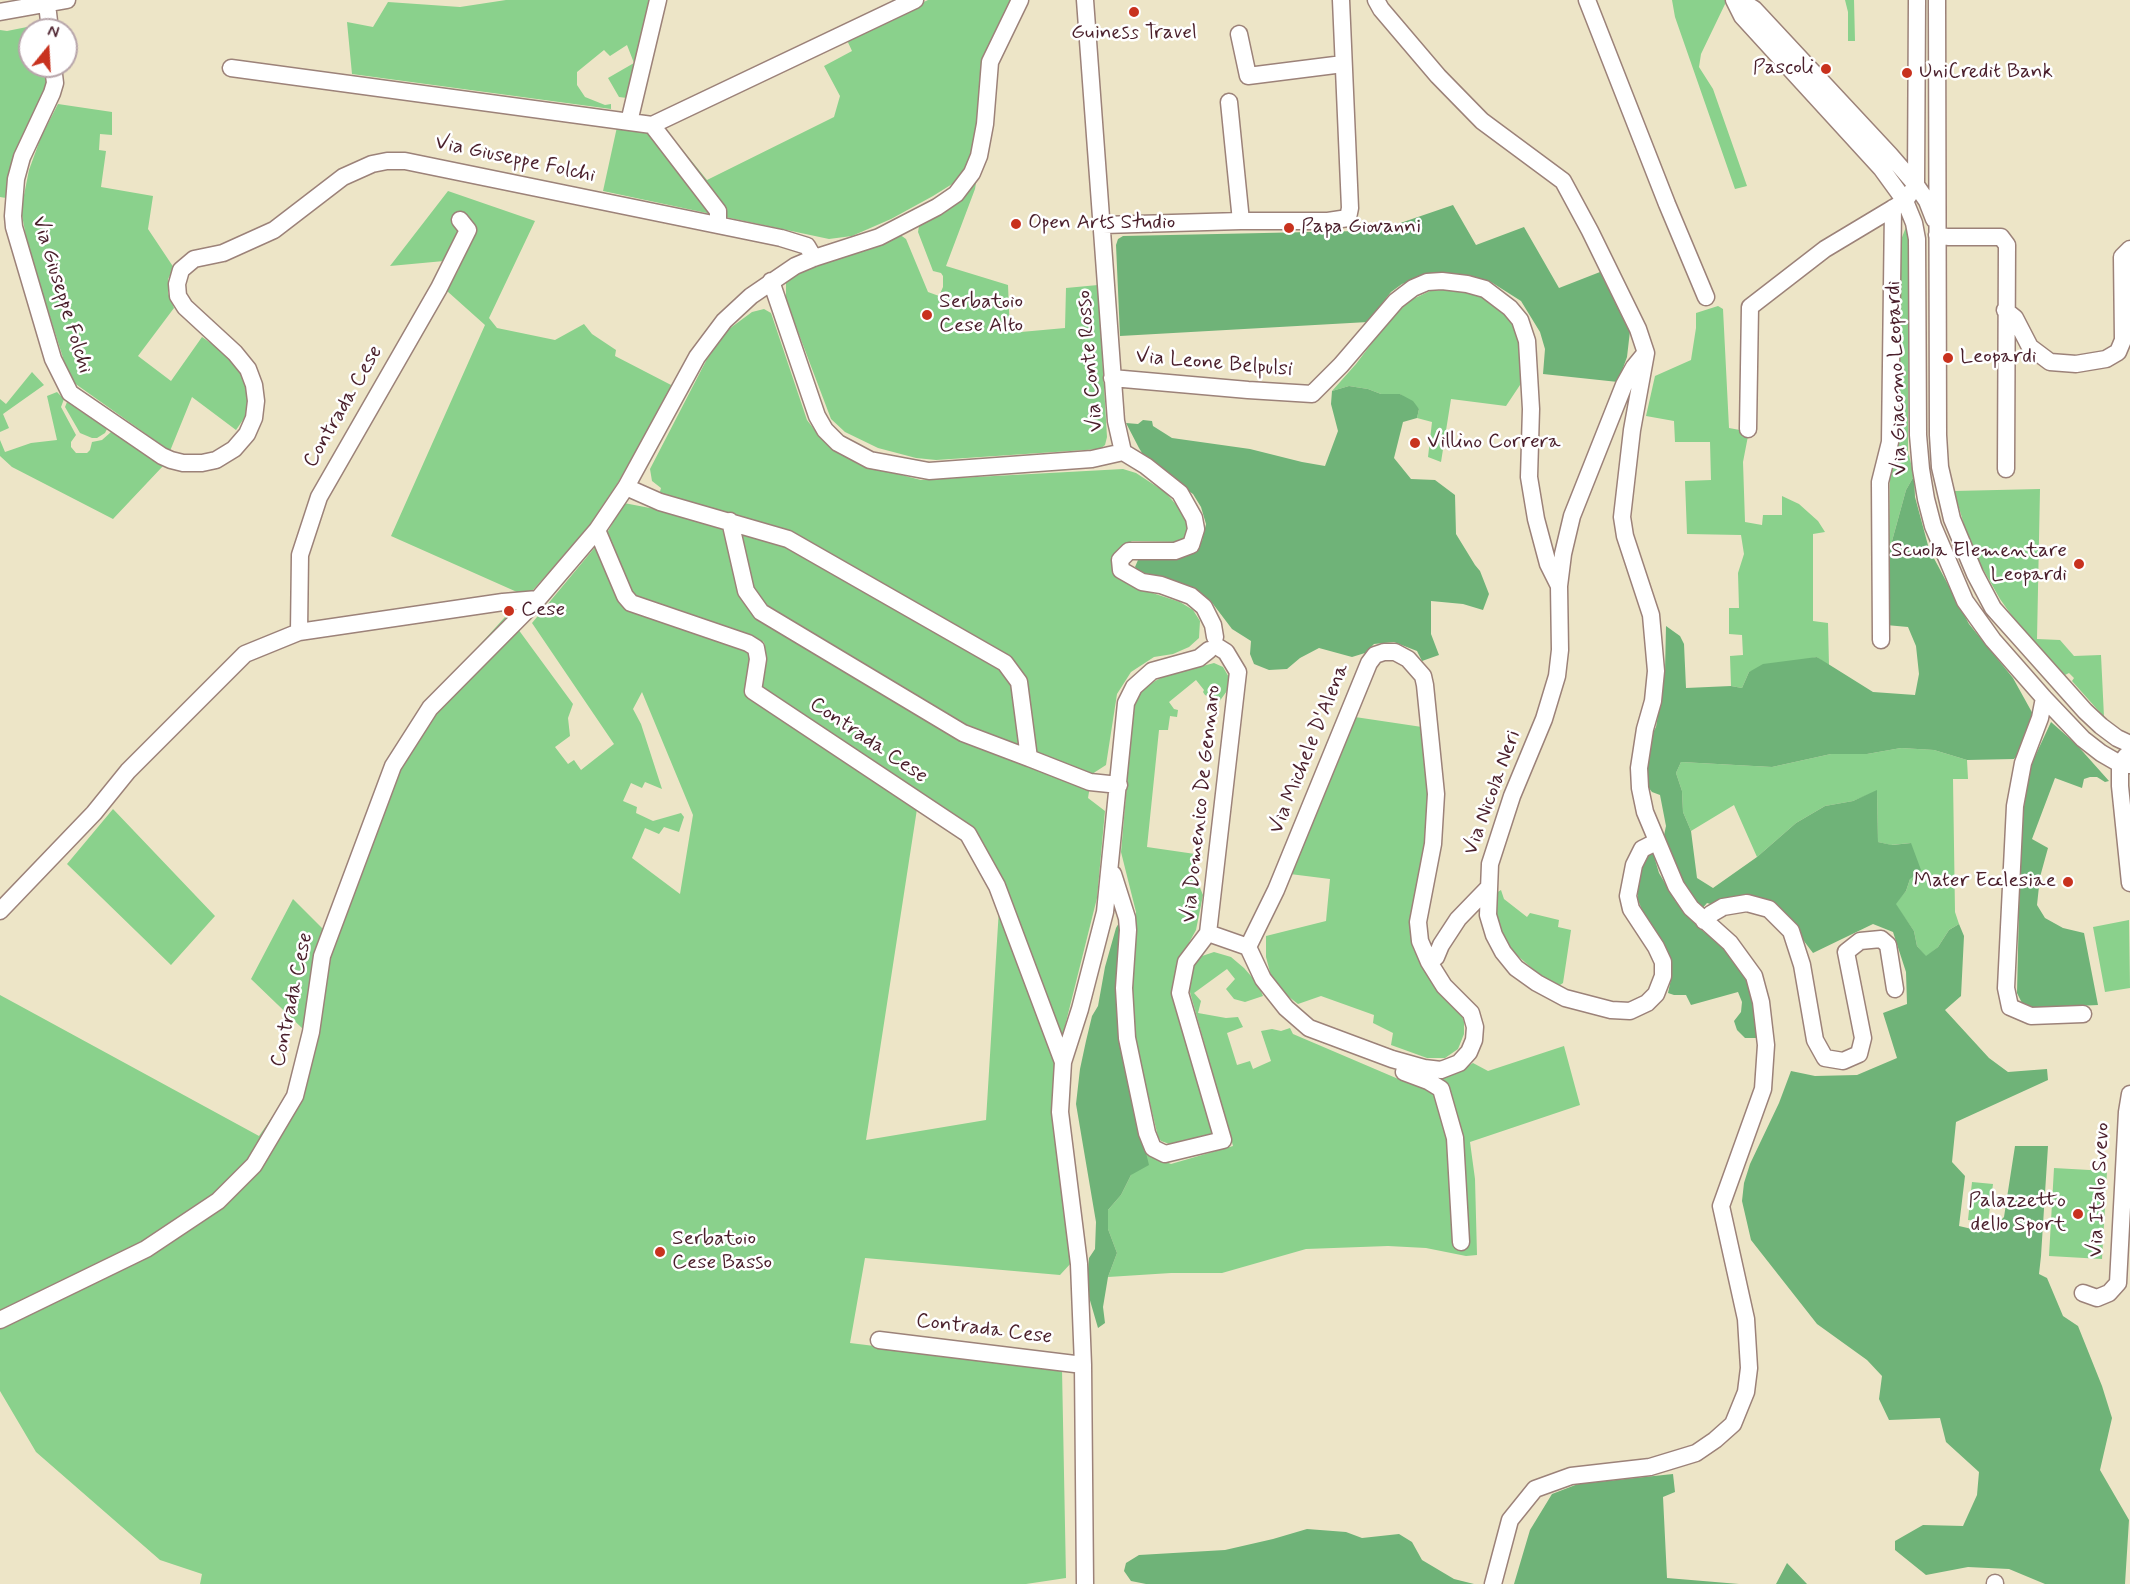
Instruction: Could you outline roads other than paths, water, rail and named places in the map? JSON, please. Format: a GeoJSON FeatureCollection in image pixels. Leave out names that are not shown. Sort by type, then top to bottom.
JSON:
{"type":"FeatureCollection","features":[{"type":"Feature","properties":{"kind":"street"},"geometry":{"type":"LineString","coordinates":[[0,12],[67,0]]}},
{"type":"Feature","properties":{"kind":"street"},"geometry":{"type":"LineString","coordinates":[[629,122],[658,0]]}},
{"type":"Feature","properties":{"kind":"street"},"geometry":{"type":"LineString","coordinates":[[231,68],[652,125],[915,0]]}},
{"type":"Feature","properties":{"kind":"street","name":"Contrada Cese"},"geometry":{"type":"LineString","coordinates":[[0,1320],[146,1249],[218,1201],[254,1165],[295,1096],[311,1032],[321,956],[393,766],[430,708],[538,599],[597,530],[626,487],[697,357],[723,321],[738,306],[795,266],[879,237],[937,207],[956,194],[972,173],[979,156],[985,124],[990,62],[1020,0]]}},
{"type":"Feature","properties":{"kind":"street","name":"Via Conte Rosso"},"geometry":{"type":"LineString","coordinates":[[1085,0],[1116,421],[1123,452],[1146,466],[1180,493],[1194,518],[1196,530],[1191,545],[1175,552],[1129,551],[1120,560],[1121,570],[1142,582],[1161,585],[1191,596],[1204,607],[1213,625],[1214,644]]}},
{"type":"Feature","properties":{"kind":"street"},"geometry":{"type":"LineString","coordinates":[[1103,225],[1348,219],[1350,208],[1341,0]]}},
{"type":"Feature","properties":{"kind":"street"},"geometry":{"type":"LineString","coordinates":[[1376,0],[1381,9],[1438,76],[1482,121],[1563,181],[1633,319],[1646,353],[1632,430],[1622,517],[1625,537],[1651,615],[1656,671],[1653,701],[1645,729],[1639,768],[1640,788],[1645,813],[1676,886],[1691,908],[1730,943],[1754,976],[1761,1002],[1766,1045],[1763,1089],[1720,1206],[1746,1319],[1749,1368],[1746,1392],[1733,1424],[1696,1453],[1650,1467],[1571,1476],[1535,1489],[1510,1520],[1493,1584]]}},
{"type":"Feature","properties":{"kind":"street"},"geometry":{"type":"LineString","coordinates":[[1587,0],[1706,297]]}},
{"type":"Feature","properties":{"kind":"street"},"geometry":{"type":"LineString","coordinates":[[1734,0],[1742,16],[1881,168],[1899,204]]}},
{"type":"Feature","properties":{"kind":"street","name":"Via Giacomo Leopardi"},"geometry":{"type":"LineString","coordinates":[[1739,0],[1754,9],[1916,185],[1927,201],[1937,235]]}},
{"type":"Feature","properties":{"kind":"street"},"geometry":{"type":"LineString","coordinates":[[1748,429],[1750,306],[1825,249],[1899,204],[1916,185],[1917,0]]}},
{"type":"Feature","properties":{"kind":"street","name":"Via Giacomo Leopardi"},"geometry":{"type":"LineString","coordinates":[[1937,0],[1938,435],[1940,467],[1952,519],[1975,574],[1993,608],[2085,711],[2109,732],[2130,744]]}},
{"type":"Feature","properties":{"kind":"street"},"geometry":{"type":"LineString","coordinates":[[47,4],[49,18]]}},
{"type":"Feature","properties":{"kind":"street"},"geometry":{"type":"LineString","coordinates":[[1239,34],[1248,76],[1343,64]]}},
{"type":"Feature","properties":{"kind":"street","name":"Via Giuseppe Folchi"},"geometry":{"type":"LineString","coordinates":[[54,78],[52,93],[22,157],[6,224],[53,359],[70,393],[162,456],[183,463],[202,464],[216,460],[234,449],[247,434],[254,418],[256,401],[255,385],[248,369],[235,353],[185,307],[178,297],[177,284],[182,270],[194,259],[223,253],[274,230],[352,172],[372,164],[405,161],[781,238],[807,246],[814,258]]}},
{"type":"Feature","properties":{"kind":"street"},"geometry":{"type":"LineString","coordinates":[[1229,102],[1241,221]]}},
{"type":"Feature","properties":{"kind":"street"},"geometry":{"type":"LineString","coordinates":[[652,125],[718,211],[718,225]]}},
{"type":"Feature","properties":{"kind":"street","name":"Via Giacomo Leopardi"},"geometry":{"type":"LineString","coordinates":[[1899,204],[1914,223],[1917,239],[1918,435],[1926,499],[1940,544],[1965,602],[1993,640],[2044,698],[2101,753],[2127,760]]}},
{"type":"Feature","properties":{"kind":"street","name":"Via Giacomo Leopardi"},"geometry":{"type":"LineString","coordinates":[[1881,640],[1880,482],[1890,442],[1899,204]]}},
{"type":"Feature","properties":{"kind":"street","name":"Contrada Cese"},"geometry":{"type":"LineString","coordinates":[[299,632],[300,555],[319,497],[439,288],[468,230],[460,220]]}},
{"type":"Feature","properties":{"kind":"street"},"geometry":{"type":"LineString","coordinates":[[1937,235],[2001,237],[2007,245],[2006,469]]}},
{"type":"Feature","properties":{"kind":"street"},"geometry":{"type":"LineString","coordinates":[[2005,310],[2015,318],[2030,347],[2050,362],[2076,363],[2106,358],[2118,352],[2123,340],[2122,256],[2130,249]]}},
{"type":"Feature","properties":{"kind":"street","name":"Via Leone Belpulsi"},"geometry":{"type":"LineString","coordinates":[[1112,378],[1312,394],[1341,365],[1396,301],[1413,288],[1427,282],[1442,280],[1485,290],[1510,308],[1520,320],[1527,341],[1531,409],[1529,477],[1536,519],[1548,564],[1559,586]]}},
{"type":"Feature","properties":{"kind":"street"},"geometry":{"type":"LineString","coordinates":[[771,281],[817,416],[825,430],[838,443],[870,460],[929,471],[1092,459],[1123,452]]}},
{"type":"Feature","properties":{"kind":"street","name":"Via Nicola Neri"},"geometry":{"type":"LineString","coordinates":[[1646,353],[1634,367],[1624,385],[1572,516],[1563,554],[1559,586],[1560,650],[1557,676],[1544,719],[1512,796],[1490,864],[1488,915],[1494,935],[1503,952],[1516,968],[1537,983],[1565,998],[1611,1010],[1630,1011],[1647,1003],[1656,994],[1663,976],[1663,962],[1631,909],[1628,896],[1634,865],[1641,849],[1656,842]]}},
{"type":"Feature","properties":{"kind":"street"},"geometry":{"type":"LineString","coordinates":[[1918,435],[1938,435]]}},
{"type":"Feature","properties":{"kind":"street"},"geometry":{"type":"LineString","coordinates":[[626,487],[660,502],[788,538],[1005,663],[1019,682],[1029,758]]}},
{"type":"Feature","properties":{"kind":"street"},"geometry":{"type":"LineString","coordinates":[[730,521],[746,591],[761,612],[963,733],[1090,782],[1119,785]]}},
{"type":"Feature","properties":{"kind":"street","name":"Contrada Cese"},"geometry":{"type":"LineString","coordinates":[[597,530],[625,596],[631,603],[748,643],[756,648],[758,659],[753,691],[968,834],[997,886],[1063,1062]]}},
{"type":"Feature","properties":{"kind":"street"},"geometry":{"type":"LineString","coordinates":[[0,911],[94,813],[128,771],[245,654],[299,632],[503,602],[538,599]]}},
{"type":"Feature","properties":{"kind":"street"},"geometry":{"type":"LineString","coordinates":[[1993,640],[2009,626]]}},
{"type":"Feature","properties":{"kind":"street"},"geometry":{"type":"LineString","coordinates":[[1085,1584],[1083,1365],[1079,1264],[1060,1112],[1063,1062],[1080,1009],[1105,912],[1126,703],[1134,687],[1152,671],[1199,658],[1214,644]]}},
{"type":"Feature","properties":{"kind":"street","name":"Via Domenico De Gennaro"},"geometry":{"type":"LineString","coordinates":[[1214,644],[1226,652],[1238,672],[1208,933],[1248,947]]}},
{"type":"Feature","properties":{"kind":"street","name":"Via Michele D'Alena"},"geometry":{"type":"LineString","coordinates":[[1248,947],[1276,890],[1369,663],[1376,655],[1395,652],[1408,659],[1423,676],[1436,794],[1433,844],[1418,922],[1420,941],[1428,962],[1444,986],[1471,1014],[1475,1027],[1474,1040],[1469,1052],[1459,1063],[1441,1070],[1392,1059]]}},
{"type":"Feature","properties":{"kind":"street"},"geometry":{"type":"LineString","coordinates":[[2044,698],[2040,718],[2023,763],[2015,806],[2006,988],[2010,1007],[2031,1016],[2083,1014]]}},
{"type":"Feature","properties":{"kind":"street"},"geometry":{"type":"LineString","coordinates":[[2070,725],[2085,711]]}},
{"type":"Feature","properties":{"kind":"street"},"geometry":{"type":"LineString","coordinates":[[2127,760],[2126,814],[2130,883]]}},
{"type":"Feature","properties":{"kind":"street"},"geometry":{"type":"LineString","coordinates":[[1111,868],[1127,918],[1124,988],[1127,1038],[1147,1133],[1153,1148],[1165,1154],[1223,1140],[1180,993],[1186,962],[1208,933]]}},
{"type":"Feature","properties":{"kind":"street"},"geometry":{"type":"LineString","coordinates":[[1428,962],[1436,957],[1458,919],[1488,888]]}},
{"type":"Feature","properties":{"kind":"street"},"geometry":{"type":"LineString","coordinates":[[1704,921],[1723,907],[1747,903],[1769,909],[1791,931],[1802,965],[1815,1040],[1825,1058],[1843,1061],[1859,1054],[1863,1038],[1846,952],[1860,941],[1881,939],[1888,945],[1895,989]]}},
{"type":"Feature","properties":{"kind":"street"},"geometry":{"type":"LineString","coordinates":[[1248,947],[1263,979],[1286,1008],[1309,1028],[1392,1059],[1398,1070],[1428,1081],[1440,1089],[1455,1138],[1461,1242]]}},
{"type":"Feature","properties":{"kind":"street","name":"Via Italo Svevo"},"geometry":{"type":"LineString","coordinates":[[2083,1293],[2097,1298],[2109,1293],[2118,1283],[2130,1094]]}},
{"type":"Feature","properties":{"kind":"street","name":"Contrada Cese"},"geometry":{"type":"LineString","coordinates":[[879,1340],[1083,1365]]}},
{"type":"Feature","properties":{"kind":"place","name":"Guiness Travel"},"geometry":{"type":"Point","coordinates":[1134,12]}},
{"type":"Feature","properties":{"kind":"place","name":"Pascoli"},"geometry":{"type":"Point","coordinates":[1826,69]}},
{"type":"Feature","properties":{"kind":"place","name":"UniCredit Bank"},"geometry":{"type":"Point","coordinates":[1907,73]}},
{"type":"Feature","properties":{"kind":"place","name":"Open Arts Studio"},"geometry":{"type":"Point","coordinates":[1016,224]}},
{"type":"Feature","properties":{"kind":"place","name":"Papa Giovanni"},"geometry":{"type":"Point","coordinates":[1289,228]}},
{"type":"Feature","properties":{"kind":"place","name":"Serbatoio Cese Alto"},"geometry":{"type":"Point","coordinates":[927,315]}},
{"type":"Feature","properties":{"kind":"place","name":"Leopardi"},"geometry":{"type":"Point","coordinates":[1948,358]}},
{"type":"Feature","properties":{"kind":"place","name":"Villino Correra"},"geometry":{"type":"Point","coordinates":[1415,443]}},
{"type":"Feature","properties":{"kind":"place","name":"Scuola Elementare Leopardi"},"geometry":{"type":"Point","coordinates":[2079,564]}},
{"type":"Feature","properties":{"kind":"place","name":"Cese"},"geometry":{"type":"Point","coordinates":[509,611]}},
{"type":"Feature","properties":{"kind":"place","name":"Mater Ecclesiae"},"geometry":{"type":"Point","coordinates":[2068,882]}},
{"type":"Feature","properties":{"kind":"place","name":"Palazzetto dello Sport"},"geometry":{"type":"Point","coordinates":[2078,1214]}},
{"type":"Feature","properties":{"kind":"place","name":"Serbatoio Cese Basso"},"geometry":{"type":"Point","coordinates":[660,1252]}}]}
